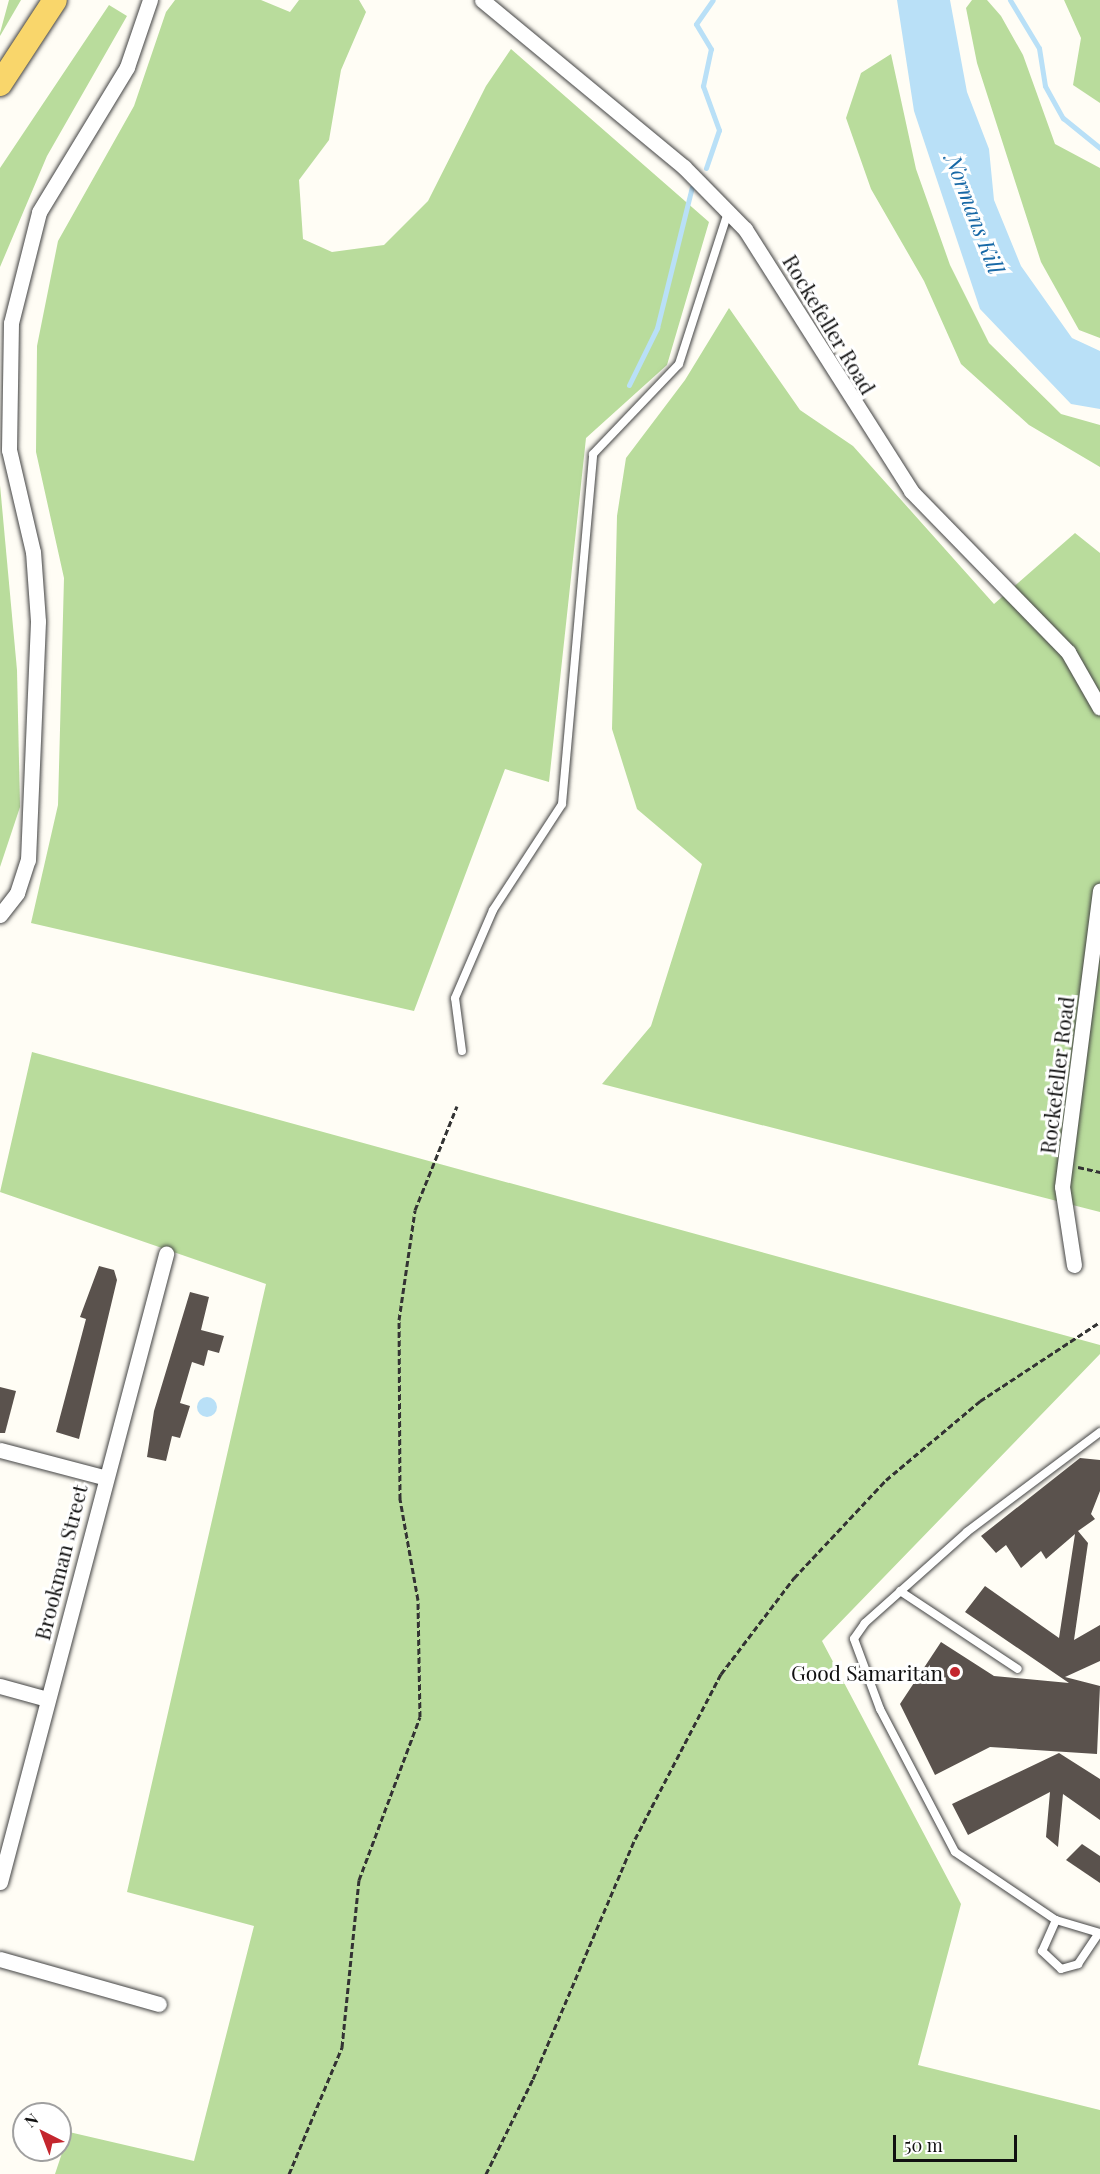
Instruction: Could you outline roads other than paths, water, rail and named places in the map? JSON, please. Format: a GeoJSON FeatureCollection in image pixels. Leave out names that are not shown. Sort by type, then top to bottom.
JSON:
{"type":"FeatureCollection","features":[{"type":"Feature","properties":{"kind":"main road"},"geometry":{"type":"LineString","coordinates":[[0,84],[56,0]]}},
{"type":"Feature","properties":{"kind":"street"},"geometry":{"type":"LineString","coordinates":[[0,915],[16,893],[28,860],[38,621],[33,552],[9,450],[11,323],[39,212],[119,81],[150,0]]}},
{"type":"Feature","properties":{"kind":"street","name":"Rockefeller Road"},"geometry":{"type":"LineString","coordinates":[[482,0],[684,167],[728,212],[781,279],[910,491],[1068,652],[1100,708]]}},
{"type":"Feature","properties":{"kind":"street","name":"Rockefeller Road"},"geometry":{"type":"LineString","coordinates":[[1074,1265],[1062,1187],[1100,890]]}},
{"type":"Feature","properties":{"kind":"street","name":"Brookman Street"},"geometry":{"type":"LineString","coordinates":[[0,1882],[103,1477],[166,1254]]}},
{"type":"Feature","properties":{"kind":"street"},"geometry":{"type":"LineString","coordinates":[[0,1450],[103,1477]]}},
{"type":"Feature","properties":{"kind":"street"},"geometry":{"type":"LineString","coordinates":[[0,1686],[47,1699]]}},
{"type":"Feature","properties":{"kind":"street"},"geometry":{"type":"LineString","coordinates":[[0,1959],[159,2004]]}},
{"type":"Feature","properties":{"kind":"lane"},"geometry":{"type":"LineString","coordinates":[[462,1051],[455,998],[493,910],[562,804],[593,454],[679,364],[728,212]]}},
{"type":"Feature","properties":{"kind":"lane"},"geometry":{"type":"LineString","coordinates":[[1056,1920],[1042,1952],[1061,1970],[1078,1964],[1100,1933],[1056,1920],[956,1852],[880,1709],[854,1639],[900,1591],[1045,1470],[1100,1432]]}},
{"type":"Feature","properties":{"kind":"lane"},"geometry":{"type":"LineString","coordinates":[[900,1591],[1018,1669]]}},
{"type":"Feature","properties":{"kind":"water","name":"Normans Kill"},"geometry":{"type":"Polygon","coordinates":[[[897,0],[950,0],[967,92],[989,149],[994,200],[1021,266],[1072,338],[1100,351],[1100,409],[1071,404],[980,309],[914,111],[897,0]]]}},
{"type":"Feature","properties":{"kind":"water"},"geometry":{"type":"Polygon","coordinates":[[[203,1397],[211,1397],[217,1403],[217,1411],[211,1417],[203,1417],[197,1411],[197,1403],[203,1397]]]}},
{"type":"Feature","properties":{"kind":"waterway"},"geometry":{"type":"LineString","coordinates":[[706,168],[719,130],[703,86],[711,49],[696,24],[713,0]]}},
{"type":"Feature","properties":{"kind":"waterway"},"geometry":{"type":"LineString","coordinates":[[1010,0],[1039,48],[1045,86],[1063,118],[1100,148]]}},
{"type":"Feature","properties":{"kind":"waterway"},"geometry":{"type":"LineString","coordinates":[[629,385],[657,328],[692,187]]}},
{"type":"Feature","properties":{"kind":"place","name":"Good Samaritan"},"geometry":{"type":"Point","coordinates":[955,1672]}}]}
